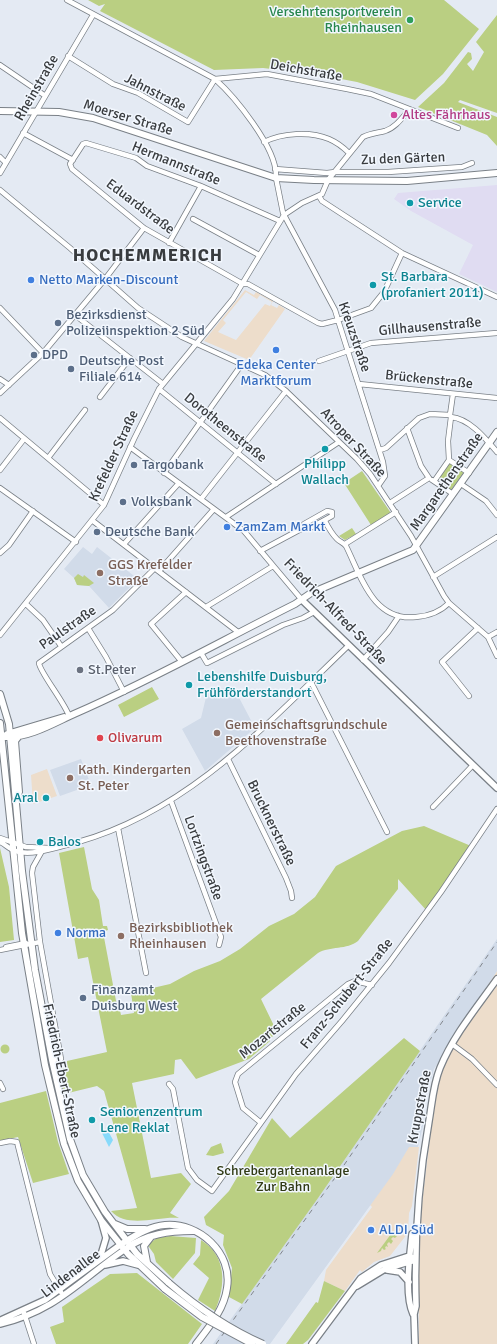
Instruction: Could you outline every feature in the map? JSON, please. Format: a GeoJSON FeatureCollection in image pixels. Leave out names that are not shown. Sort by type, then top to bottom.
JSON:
{"type":"FeatureCollection","features":[{"type":"Feature","properties":{"kind":"main road","name":"Moerser Straße"},"geometry":{"type":"LineString","coordinates":[[0,111],[36,111],[75,115],[111,123],[246,168],[276,174],[283,178],[328,180],[407,180],[497,173]]}},
{"type":"Feature","properties":{"kind":"main road","name":"Margarethenstraße"},"geometry":{"type":"LineString","coordinates":[[417,546],[497,432]]}},
{"type":"Feature","properties":{"kind":"main road"},"geometry":{"type":"LineString","coordinates":[[1,737],[69,716],[124,692],[302,600],[311,593],[408,553],[417,546]]}},
{"type":"Feature","properties":{"kind":"main road","name":"Friedrich-Ebert-Straße"},"geometry":{"type":"LineString","coordinates":[[0,694],[9,724],[20,848],[31,944],[52,1060],[67,1126],[79,1166],[91,1191],[113,1223],[128,1243],[148,1264],[204,1311],[228,1326],[264,1344]]}},
{"type":"Feature","properties":{"kind":"main road"},"geometry":{"type":"LineString","coordinates":[[9,735],[19,736],[58,723],[69,716]]}},
{"type":"Feature","properties":{"kind":"main road","name":"Friedrich-Ebert-Straße"},"geometry":{"type":"LineString","coordinates":[[0,723],[24,944],[45,1065],[64,1144],[78,1181],[101,1220],[138,1265],[165,1289],[202,1317],[252,1344]]}},
{"type":"Feature","properties":{"kind":"main road","name":"Friedrich-Ebert-Straße"},"geometry":{"type":"LineString","coordinates":[[16,801],[19,792],[15,741],[19,736]]}},
{"type":"Feature","properties":{"kind":"main road"},"geometry":{"type":"LineString","coordinates":[[113,1223],[127,1230],[148,1229],[163,1225],[178,1225],[207,1238],[217,1248],[226,1265],[228,1287],[221,1308],[196,1344]]}},
{"type":"Feature","properties":{"kind":"main road"},"geometry":{"type":"LineString","coordinates":[[128,1243],[148,1229]]}},
{"type":"Feature","properties":{"kind":"main road"},"geometry":{"type":"LineString","coordinates":[[128,1243],[176,1231],[194,1231]]}},
{"type":"Feature","properties":{"kind":"main road"},"geometry":{"type":"LineString","coordinates":[[148,1264],[144,1246],[152,1236]]}},
{"type":"Feature","properties":{"kind":"main road","name":"Lindenallee"},"geometry":{"type":"LineString","coordinates":[[122,1247],[128,1243]]}},
{"type":"Feature","properties":{"kind":"street"},"geometry":{"type":"LineString","coordinates":[[67,0],[215,79]]}},
{"type":"Feature","properties":{"kind":"street","name":"Rheinstraße"},"geometry":{"type":"LineString","coordinates":[[0,173],[44,95],[93,15]]}},
{"type":"Feature","properties":{"kind":"street","name":"Jahnstraße"},"geometry":{"type":"LineString","coordinates":[[68,56],[117,86],[138,93],[188,122],[215,79]]}},
{"type":"Feature","properties":{"kind":"street"},"geometry":{"type":"LineString","coordinates":[[0,65],[44,95]]}},
{"type":"Feature","properties":{"kind":"street","name":"Deichstraße"},"geometry":{"type":"LineString","coordinates":[[215,79],[267,74],[372,94],[409,110],[458,128]]}},
{"type":"Feature","properties":{"kind":"street","name":"Kreuzstraße"},"geometry":{"type":"LineString","coordinates":[[215,79],[235,98],[264,142],[276,174],[284,215],[335,310],[380,450],[385,476],[378,486]]}},
{"type":"Feature","properties":{"kind":"street"},"geometry":{"type":"LineString","coordinates":[[284,215],[302,203],[319,196],[325,189],[328,180],[363,137],[369,133],[385,131],[394,127],[409,110]]}},
{"type":"Feature","properties":{"kind":"street","name":"Eduardstraße"},"geometry":{"type":"LineString","coordinates":[[23,134],[72,162],[72,169],[144,228],[243,284],[248,284],[318,323],[322,324],[338,320],[371,308],[384,292],[402,253]]}},
{"type":"Feature","properties":{"kind":"street"},"geometry":{"type":"LineString","coordinates":[[264,142],[279,135],[319,136],[335,141],[349,153]]}},
{"type":"Feature","properties":{"kind":"street","name":"Hermannstraße"},"geometry":{"type":"LineString","coordinates":[[72,162],[83,144],[86,143],[136,158],[147,166],[201,186],[280,221]]}},
{"type":"Feature","properties":{"kind":"street"},"geometry":{"type":"LineString","coordinates":[[0,157],[6,163]]}},
{"type":"Feature","properties":{"kind":"street","name":"Zu den Gärten"},"geometry":{"type":"LineString","coordinates":[[334,172],[424,170],[462,167],[472,163]]}},
{"type":"Feature","properties":{"kind":"street","name":"Moerser Straße"},"geometry":{"type":"LineString","coordinates":[[276,174],[334,172]]}},
{"type":"Feature","properties":{"kind":"street"},"geometry":{"type":"LineString","coordinates":[[169,243],[201,186]]}},
{"type":"Feature","properties":{"kind":"street","name":"Atroper Straße"},"geometry":{"type":"LineString","coordinates":[[0,190],[138,308],[164,326],[196,344],[265,375],[286,391],[357,459],[396,512],[449,603],[488,637],[497,656]]}},
{"type":"Feature","properties":{"kind":"street"},"geometry":{"type":"LineString","coordinates":[[319,196],[322,201],[402,253],[497,297]]}},
{"type":"Feature","properties":{"kind":"street","name":"Krefelder Straße"},"geometry":{"type":"LineString","coordinates":[[1,633],[93,521],[104,505],[130,447],[159,389],[243,284],[284,215]]}},
{"type":"Feature","properties":{"kind":"street"},"geometry":{"type":"LineString","coordinates":[[193,218],[259,255]]}},
{"type":"Feature","properties":{"kind":"street"},"geometry":{"type":"LineString","coordinates":[[0,393],[43,353],[105,279],[144,228]]}},
{"type":"Feature","properties":{"kind":"street"},"geometry":{"type":"LineString","coordinates":[[0,308],[43,353]]}},
{"type":"Feature","properties":{"kind":"street"},"geometry":{"type":"LineString","coordinates":[[75,315],[163,384]]}},
{"type":"Feature","properties":{"kind":"street","name":"Gillhausenstraße"},"geometry":{"type":"LineString","coordinates":[[319,362],[371,343],[403,339],[497,333]]}},
{"type":"Feature","properties":{"kind":"street"},"geometry":{"type":"LineString","coordinates":[[100,397],[130,358]]}},
{"type":"Feature","properties":{"kind":"street"},"geometry":{"type":"LineString","coordinates":[[164,473],[242,364]]}},
{"type":"Feature","properties":{"kind":"street"},"geometry":{"type":"LineString","coordinates":[[0,379],[9,385]]}},
{"type":"Feature","properties":{"kind":"street","name":"Brückenstraße"},"geometry":{"type":"LineString","coordinates":[[359,384],[497,398]]}},
{"type":"Feature","properties":{"kind":"street","name":"Dorotheenstraße"},"geometry":{"type":"LineString","coordinates":[[159,389],[276,484]]}},
{"type":"Feature","properties":{"kind":"street"},"geometry":{"type":"LineString","coordinates":[[201,499],[286,391]]}},
{"type":"Feature","properties":{"kind":"street"},"geometry":{"type":"LineString","coordinates":[[435,480],[449,460],[448,441],[453,394]]}},
{"type":"Feature","properties":{"kind":"street"},"geometry":{"type":"LineString","coordinates":[[48,458],[85,410]]}},
{"type":"Feature","properties":{"kind":"street"},"geometry":{"type":"LineString","coordinates":[[380,450],[386,448],[419,418],[430,414],[451,416],[465,422],[497,452]]}},
{"type":"Feature","properties":{"kind":"street"},"geometry":{"type":"LineString","coordinates":[[0,418],[104,505]]}},
{"type":"Feature","properties":{"kind":"street"},"geometry":{"type":"LineString","coordinates":[[407,428],[421,466],[429,478],[435,480],[453,494]]}},
{"type":"Feature","properties":{"kind":"street"},"geometry":{"type":"LineString","coordinates":[[0,470],[24,439]]}},
{"type":"Feature","properties":{"kind":"street"},"geometry":{"type":"LineString","coordinates":[[226,517],[339,442]]}},
{"type":"Feature","properties":{"kind":"street","name":"Friedrich-Alfred-Straße"},"geometry":{"type":"LineString","coordinates":[[130,447],[244,531],[302,600],[497,788]]}},
{"type":"Feature","properties":{"kind":"street"},"geometry":{"type":"LineString","coordinates":[[449,460],[469,473]]}},
{"type":"Feature","properties":{"kind":"street"},"geometry":{"type":"LineString","coordinates":[[390,503],[429,478]]}},
{"type":"Feature","properties":{"kind":"street"},"geometry":{"type":"LineString","coordinates":[[124,544],[179,483]]}},
{"type":"Feature","properties":{"kind":"street"},"geometry":{"type":"LineString","coordinates":[[461,484],[486,501],[497,515]]}},
{"type":"Feature","properties":{"kind":"street"},"geometry":{"type":"LineString","coordinates":[[0,488],[76,542]]}},
{"type":"Feature","properties":{"kind":"street","name":"Paulstraße"},"geometry":{"type":"LineString","coordinates":[[69,716],[58,694],[39,666],[41,660],[88,628],[125,600],[157,570],[214,509]]}},
{"type":"Feature","properties":{"kind":"street"},"geometry":{"type":"LineString","coordinates":[[0,553],[9,546],[33,511]]}},
{"type":"Feature","properties":{"kind":"street"},"geometry":{"type":"LineString","coordinates":[[260,551],[304,528],[308,529],[325,521],[332,516],[332,512],[327,511],[318,516],[304,524],[304,528]]}},
{"type":"Feature","properties":{"kind":"street"},"geometry":{"type":"LineString","coordinates":[[345,544],[396,512]]}},
{"type":"Feature","properties":{"kind":"street"},"geometry":{"type":"LineString","coordinates":[[93,521],[238,632]]}},
{"type":"Feature","properties":{"kind":"street"},"geometry":{"type":"LineString","coordinates":[[325,521],[337,539],[345,544],[358,574],[374,600],[381,607],[399,616],[409,618],[426,616],[441,610],[449,603]]}},
{"type":"Feature","properties":{"kind":"street"},"geometry":{"type":"LineString","coordinates":[[433,577],[497,537]]}},
{"type":"Feature","properties":{"kind":"street"},"geometry":{"type":"LineString","coordinates":[[206,607],[272,566]]}},
{"type":"Feature","properties":{"kind":"street"},"geometry":{"type":"LineString","coordinates":[[182,662],[151,624],[186,592]]}},
{"type":"Feature","properties":{"kind":"street"},"geometry":{"type":"LineString","coordinates":[[26,604],[43,620],[61,646]]}},
{"type":"Feature","properties":{"kind":"street"},"geometry":{"type":"LineString","coordinates":[[201,653],[207,663],[282,625],[303,618],[314,612]]}},
{"type":"Feature","properties":{"kind":"street"},"geometry":{"type":"LineString","coordinates":[[363,660],[388,632],[399,616]]}},
{"type":"Feature","properties":{"kind":"street"},"geometry":{"type":"LineString","coordinates":[[88,628],[106,657],[124,692]]}},
{"type":"Feature","properties":{"kind":"street"},"geometry":{"type":"LineString","coordinates":[[469,696],[442,662],[478,628]]}},
{"type":"Feature","properties":{"kind":"street"},"geometry":{"type":"LineString","coordinates":[[488,637],[497,632]]}},
{"type":"Feature","properties":{"kind":"street"},"geometry":{"type":"LineString","coordinates":[[0,838],[13,842],[20,848],[42,851],[91,838],[118,828],[171,801],[228,759],[312,682],[348,646]]}},
{"type":"Feature","properties":{"kind":"street"},"geometry":{"type":"LineString","coordinates":[[312,682],[387,832]]}},
{"type":"Feature","properties":{"kind":"street","name":"Brucknerstraße"},"geometry":{"type":"LineString","coordinates":[[228,759],[286,878],[292,898]]}},
{"type":"Feature","properties":{"kind":"street"},"geometry":{"type":"LineString","coordinates":[[433,807],[473,765]]}},
{"type":"Feature","properties":{"kind":"street","name":"Lortzingstraße"},"geometry":{"type":"LineString","coordinates":[[171,801],[221,937],[219,945]]}},
{"type":"Feature","properties":{"kind":"street","name":"Franz-Schubert-Straße"},"geometry":{"type":"LineString","coordinates":[[169,1084],[172,1089],[188,1168],[197,1180],[212,1191],[260,1122],[296,1074],[372,985],[441,892],[497,809]]}},
{"type":"Feature","properties":{"kind":"street"},"geometry":{"type":"LineString","coordinates":[[118,828],[146,973]]}},
{"type":"Feature","properties":{"kind":"street"},"geometry":{"type":"LineString","coordinates":[[0,842],[13,850],[20,848],[51,848]]}},
{"type":"Feature","properties":{"kind":"street","name":"Friedrich-Ebert-Straße"},"geometry":{"type":"LineString","coordinates":[[42,851],[32,874],[40,942],[61,1059],[52,1060]]}},
{"type":"Feature","properties":{"kind":"street"},"geometry":{"type":"LineString","coordinates":[[0,950],[40,942]]}},
{"type":"Feature","properties":{"kind":"street","name":"Kruppstraße"},"geometry":{"type":"LineString","coordinates":[[412,1260],[414,1216],[418,1208],[423,1154],[436,1080],[445,1055],[497,979]]}},
{"type":"Feature","properties":{"kind":"street","name":"Mozartstraße"},"geometry":{"type":"LineString","coordinates":[[260,1122],[243,1108],[235,1082],[238,1074],[348,984],[355,981],[372,985]]}},
{"type":"Feature","properties":{"kind":"street"},"geometry":{"type":"LineString","coordinates":[[452,1044],[472,1059],[497,1085]]}},
{"type":"Feature","properties":{"kind":"street"},"geometry":{"type":"LineString","coordinates":[[0,1083],[3,1089]]}},
{"type":"Feature","properties":{"kind":"street"},"geometry":{"type":"LineString","coordinates":[[0,1144],[10,1141],[16,1142],[50,1274],[64,1296]]}},
{"type":"Feature","properties":{"kind":"street"},"geometry":{"type":"LineString","coordinates":[[100,1258],[104,1251],[106,1238],[101,1220]]}},
{"type":"Feature","properties":{"kind":"street","name":"Lindenallee"},"geometry":{"type":"LineString","coordinates":[[0,1322],[60,1290],[100,1258],[122,1247]]}},
{"type":"Feature","properties":{"kind":"street","name":"Lindenallee"},"geometry":{"type":"LineString","coordinates":[[0,1322],[25,1317],[64,1296],[103,1266],[122,1247]]}},
{"type":"Feature","properties":{"kind":"street"},"geometry":{"type":"LineString","coordinates":[[352,1290],[385,1269],[412,1260]]}},
{"type":"Feature","properties":{"kind":"street"},"geometry":{"type":"LineString","coordinates":[[412,1260],[409,1282],[411,1308],[414,1314]]}},
{"type":"Feature","properties":{"kind":"street"},"geometry":{"type":"LineString","coordinates":[[312,1344],[361,1278],[377,1267],[390,1261],[412,1260]]}},
{"type":"Feature","properties":{"kind":"street"},"geometry":{"type":"LineString","coordinates":[[412,1260],[416,1306],[414,1314],[415,1344]]}},
{"type":"Feature","properties":{"kind":"street"},"geometry":{"type":"LineString","coordinates":[[103,1266],[122,1261],[138,1265]]}},
{"type":"Feature","properties":{"kind":"street"},"geometry":{"type":"LineString","coordinates":[[385,1269],[400,1272],[409,1282]]}},
{"type":"Feature","properties":{"kind":"street"},"geometry":{"type":"LineString","coordinates":[[23,1311],[34,1344]]}},
{"type":"Feature","properties":{"kind":"shaded area"},"geometry":{"type":"Polygon","coordinates":[[[497,185],[497,292],[459,274],[473,245],[411,211],[394,199],[398,193],[497,185]]]}},
{"type":"Feature","properties":{"kind":"shaded area"},"geometry":{"type":"Polygon","coordinates":[[[245,290],[254,295],[256,292],[273,301],[271,305],[277,308],[279,305],[285,309],[249,360],[204,341],[245,290]],[[246,292],[223,320],[226,323],[218,332],[236,340],[265,304],[270,306],[272,302],[260,295],[257,299],[246,292]]]}},
{"type":"Feature","properties":{"kind":"shaded area","name":"GGS Krefelder Straße"},"geometry":{"type":"Polygon","coordinates":[[[83,547],[92,554],[97,547],[138,579],[109,608],[89,586],[77,585],[74,578],[64,569],[83,547]]]}},
{"type":"Feature","properties":{"kind":"shaded area","name":"Gemeinschaftsgrundschule Beethovenstraße"},"geometry":{"type":"Polygon","coordinates":[[[234,688],[255,728],[205,771],[182,729],[201,718],[208,689],[234,688]]]}},
{"type":"Feature","properties":{"kind":"shaded area","name":"Kath. Kindergarten St. Peter"},"geometry":{"type":"Polygon","coordinates":[[[81,759],[91,785],[60,796],[50,770],[81,759]]]}},
{"type":"Feature","properties":{"kind":"shaded area"},"geometry":{"type":"Polygon","coordinates":[[[47,769],[57,796],[33,804],[31,775],[47,769]]]}},
{"type":"Feature","properties":{"kind":"shaded area"},"geometry":{"type":"Polygon","coordinates":[[[497,939],[497,971],[434,1069],[421,1115],[423,1119],[423,1126],[418,1147],[409,1147],[393,1174],[270,1344],[213,1344],[316,1201],[497,939]]]}},
{"type":"Feature","properties":{"kind":"shaded area"},"geometry":{"type":"Polygon","coordinates":[[[497,971],[497,1344],[419,1344],[418,1235],[440,1057],[497,971]]]}},
{"type":"Feature","properties":{"kind":"shaded area"},"geometry":{"type":"Polygon","coordinates":[[[409,1146],[419,1147],[412,1206],[409,1213],[408,1233],[390,1256],[374,1262],[362,1272],[360,1270],[345,1291],[324,1281],[326,1270],[372,1207],[370,1205],[392,1174],[409,1146]]]}},
{"type":"Feature","properties":{"kind":"green space"},"geometry":{"type":"Polygon","coordinates":[[[88,0],[444,0],[479,29],[443,74],[415,100],[357,82],[315,74],[263,68],[214,70],[100,11],[105,4],[99,6],[88,0]]]}},
{"type":"Feature","properties":{"kind":"green space"},"geometry":{"type":"Polygon","coordinates":[[[497,15],[497,113],[460,100],[458,102],[497,117],[497,146],[487,135],[418,107],[444,83],[468,52],[471,53],[472,59],[467,64],[473,71],[484,52],[476,42],[497,15]]]}},
{"type":"Feature","properties":{"kind":"green space"},"geometry":{"type":"Polygon","coordinates":[[[449,463],[464,472],[451,490],[438,479],[449,463]]]}},
{"type":"Feature","properties":{"kind":"green space"},"geometry":{"type":"Polygon","coordinates":[[[362,471],[391,513],[371,525],[344,483],[362,471]]]}},
{"type":"Feature","properties":{"kind":"green space"},"geometry":{"type":"Polygon","coordinates":[[[352,528],[356,534],[345,540],[339,536],[352,528]]]}},
{"type":"Feature","properties":{"kind":"green space"},"geometry":{"type":"Polygon","coordinates":[[[78,574],[83,577],[84,575],[94,583],[89,586],[77,585],[74,578],[78,574]]]}},
{"type":"Feature","properties":{"kind":"green space"},"geometry":{"type":"Polygon","coordinates":[[[152,687],[159,699],[124,717],[118,705],[152,687]]]}},
{"type":"Feature","properties":{"kind":"green space"},"geometry":{"type":"Polygon","coordinates":[[[424,826],[471,846],[427,911],[398,879],[398,889],[358,941],[349,946],[328,949],[318,953],[261,999],[277,1032],[269,1040],[270,1041],[249,1059],[196,1079],[181,1059],[175,1060],[174,1074],[132,1083],[151,1178],[181,1173],[191,1184],[170,1213],[179,1218],[134,1221],[118,1216],[111,1211],[137,1208],[104,1091],[97,1086],[64,1094],[58,1067],[67,1065],[67,1061],[107,1052],[88,957],[78,959],[59,853],[84,847],[92,889],[99,900],[103,926],[107,926],[108,930],[103,932],[117,1006],[119,1006],[121,1015],[134,1013],[131,993],[170,984],[194,971],[220,961],[240,949],[269,926],[294,914],[315,897],[336,866],[402,831],[424,826]]]}},
{"type":"Feature","properties":{"kind":"green space"},"geometry":{"type":"Polygon","coordinates":[[[0,848],[9,887],[14,940],[0,942],[0,848]]]}},
{"type":"Feature","properties":{"kind":"green space","name":"Schrebergartenanlage Zur Bahn"},"geometry":{"type":"Polygon","coordinates":[[[404,1038],[420,1051],[316,1201],[242,1304],[229,1297],[232,1268],[223,1245],[224,1235],[206,1225],[204,1217],[229,1191],[272,1118],[290,1138],[404,1038]]]}},
{"type":"Feature","properties":{"kind":"green space"},"geometry":{"type":"Polygon","coordinates":[[[5,1044],[10,1049],[5,1054],[0,1049],[5,1044]]]}},
{"type":"Feature","properties":{"kind":"green space"},"geometry":{"type":"Polygon","coordinates":[[[46,1091],[58,1142],[69,1174],[33,1183],[18,1137],[0,1141],[0,1103],[46,1091]]]}},
{"type":"Feature","properties":{"kind":"green space"},"geometry":{"type":"Polygon","coordinates":[[[221,1143],[224,1153],[213,1156],[206,1155],[211,1147],[221,1143]]]}},
{"type":"Feature","properties":{"kind":"green space"},"geometry":{"type":"Polygon","coordinates":[[[391,1234],[397,1236],[391,1239],[393,1241],[391,1244],[389,1242],[387,1244],[388,1247],[386,1246],[386,1249],[384,1250],[382,1248],[381,1251],[377,1253],[391,1234]]]}},
{"type":"Feature","properties":{"kind":"green space"},"geometry":{"type":"Polygon","coordinates":[[[170,1236],[196,1238],[195,1253],[173,1279],[156,1262],[154,1254],[149,1247],[150,1243],[157,1238],[170,1236]]]}},
{"type":"Feature","properties":{"kind":"green space"},"geometry":{"type":"Polygon","coordinates":[[[201,1240],[216,1254],[222,1272],[221,1291],[215,1311],[198,1300],[209,1278],[193,1264],[200,1255],[201,1240]]]}},
{"type":"Feature","properties":{"kind":"green space"},"geometry":{"type":"Polygon","coordinates":[[[137,1273],[202,1324],[188,1344],[56,1344],[50,1327],[64,1322],[62,1307],[110,1274],[137,1273]]]}},
{"type":"Feature","properties":{"kind":"green space"},"geometry":{"type":"Polygon","coordinates":[[[324,1281],[345,1291],[308,1340],[303,1344],[286,1344],[316,1302],[318,1303],[324,1281]]]}},
{"type":"Feature","properties":{"kind":"water"},"geometry":{"type":"Polygon","coordinates":[[[107,1129],[113,1140],[109,1147],[102,1133],[107,1129]]]}},
{"type":"Feature","properties":{"kind":"railway"},"geometry":{"type":"LineString","coordinates":[[216,1344],[342,1168],[497,942]]}},
{"type":"Feature","properties":{"kind":"place","name":"Versehrtensportverein Rheinhausen"},"geometry":{"type":"Point","coordinates":[410,20]}},
{"type":"Feature","properties":{"kind":"place","name":"Altes Fährhaus"},"geometry":{"type":"Point","coordinates":[394,115]}},
{"type":"Feature","properties":{"kind":"place","name":"Service"},"geometry":{"type":"Point","coordinates":[410,203]}},
{"type":"Feature","properties":{"kind":"place","name":"Netto Marken-Discount"},"geometry":{"type":"Point","coordinates":[31,280]}},
{"type":"Feature","properties":{"kind":"place","name":"St. Barbara (profaniert 2011)"},"geometry":{"type":"Point","coordinates":[373,285]}},
{"type":"Feature","properties":{"kind":"place","name":"Bezirksdienst Polizeiinspektion 2 Süd"},"geometry":{"type":"Point","coordinates":[58,323]}},
{"type":"Feature","properties":{"kind":"place","name":"Edeka Center Marktforum"},"geometry":{"type":"Point","coordinates":[276,350]}},
{"type":"Feature","properties":{"kind":"place","name":"DPD"},"geometry":{"type":"Point","coordinates":[34,355]}},
{"type":"Feature","properties":{"kind":"place","name":"Deutsche Post Filiale 614"},"geometry":{"type":"Point","coordinates":[71,369]}},
{"type":"Feature","properties":{"kind":"place","name":"Philipp Wallach"},"geometry":{"type":"Point","coordinates":[325,449]}},
{"type":"Feature","properties":{"kind":"place","name":"Targobank"},"geometry":{"type":"Point","coordinates":[134,465]}},
{"type":"Feature","properties":{"kind":"place","name":"Volksbank"},"geometry":{"type":"Point","coordinates":[123,502]}},
{"type":"Feature","properties":{"kind":"place","name":"ZamZam Markt"},"geometry":{"type":"Point","coordinates":[227,527]}},
{"type":"Feature","properties":{"kind":"place","name":"Deutsche Bank"},"geometry":{"type":"Point","coordinates":[97,532]}},
{"type":"Feature","properties":{"kind":"place","name":"GGS Krefelder Straße"},"geometry":{"type":"Point","coordinates":[100,573]}},
{"type":"Feature","properties":{"kind":"place","name":"St.Peter"},"geometry":{"type":"Point","coordinates":[80,670]}},
{"type":"Feature","properties":{"kind":"place","name":"Lebenshilfe Duisburg, Frühförderstandort"},"geometry":{"type":"Point","coordinates":[189,685]}},
{"type":"Feature","properties":{"kind":"place","name":"Gemeinschaftsgrundschule Beethovenstraße"},"geometry":{"type":"Point","coordinates":[217,733]}},
{"type":"Feature","properties":{"kind":"place","name":"Olivarum"},"geometry":{"type":"Point","coordinates":[100,738]}},
{"type":"Feature","properties":{"kind":"place","name":"Kath. Kindergarten St. Peter"},"geometry":{"type":"Point","coordinates":[70,778]}},
{"type":"Feature","properties":{"kind":"place","name":"Aral"},"geometry":{"type":"Point","coordinates":[46,798]}},
{"type":"Feature","properties":{"kind":"place","name":"Balos"},"geometry":{"type":"Point","coordinates":[40,842]}},
{"type":"Feature","properties":{"kind":"place","name":"Norma"},"geometry":{"type":"Point","coordinates":[58,933]}},
{"type":"Feature","properties":{"kind":"place","name":"Bezirksbibliothek Rheinhausen"},"geometry":{"type":"Point","coordinates":[121,936]}},
{"type":"Feature","properties":{"kind":"place","name":"Finanzamt Duisburg West"},"geometry":{"type":"Point","coordinates":[83,998]}},
{"type":"Feature","properties":{"kind":"place","name":"Seniorenzentrum Lene Reklat"},"geometry":{"type":"Point","coordinates":[92,1120]}},
{"type":"Feature","properties":{"kind":"place","name":"ALDI Süd"},"geometry":{"type":"Point","coordinates":[371,1230]}},
{"type":"Feature","properties":{"kind":"district","name":"HOCHEMMERICH"},"geometry":{"type":"Point","coordinates":[148,256]}}]}
